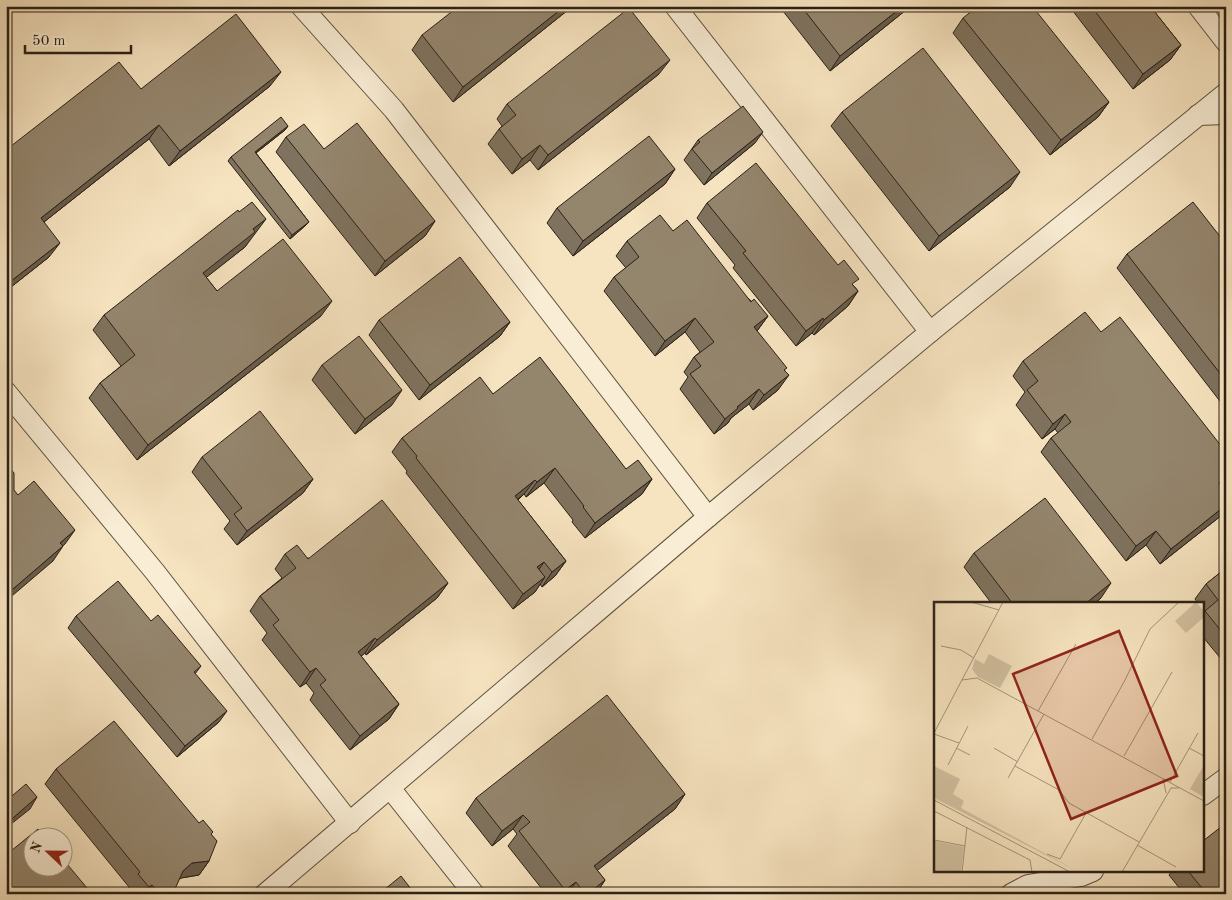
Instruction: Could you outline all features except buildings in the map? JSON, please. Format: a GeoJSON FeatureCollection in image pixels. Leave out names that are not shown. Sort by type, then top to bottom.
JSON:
{"type":"FeatureCollection","features":[{"type":"Feature","properties":{"kind":"street"},"geometry":{"type":"LineString","coordinates":[[301,6],[394,110],[708,517]]}},
{"type":"Feature","properties":{"kind":"street"},"geometry":{"type":"LineString","coordinates":[[675,6],[930,332]]}},
{"type":"Feature","properties":{"kind":"street"},"geometry":{"type":"LineString","coordinates":[[1198,6],[1226,42]]}},
{"type":"Feature","properties":{"kind":"street"},"geometry":{"type":"LineString","coordinates":[[264,894],[708,517],[930,332],[1226,93]]}},
{"type":"Feature","properties":{"kind":"street"},"geometry":{"type":"LineString","coordinates":[[1198,115],[1226,114]]}},
{"type":"Feature","properties":{"kind":"street"},"geometry":{"type":"LineString","coordinates":[[6,392],[155,572],[350,822]]}},
{"type":"Feature","properties":{"kind":"street"},"geometry":{"type":"LineString","coordinates":[[1204,794],[1226,778]]}},
{"type":"Feature","properties":{"kind":"street"},"geometry":{"type":"LineString","coordinates":[[390,788],[474,894]]}},
{"type":"Feature","properties":{"kind":"street"},"geometry":{"type":"LineString","coordinates":[[1011,894],[1028,885],[1081,876],[1091,872]]}}]}
